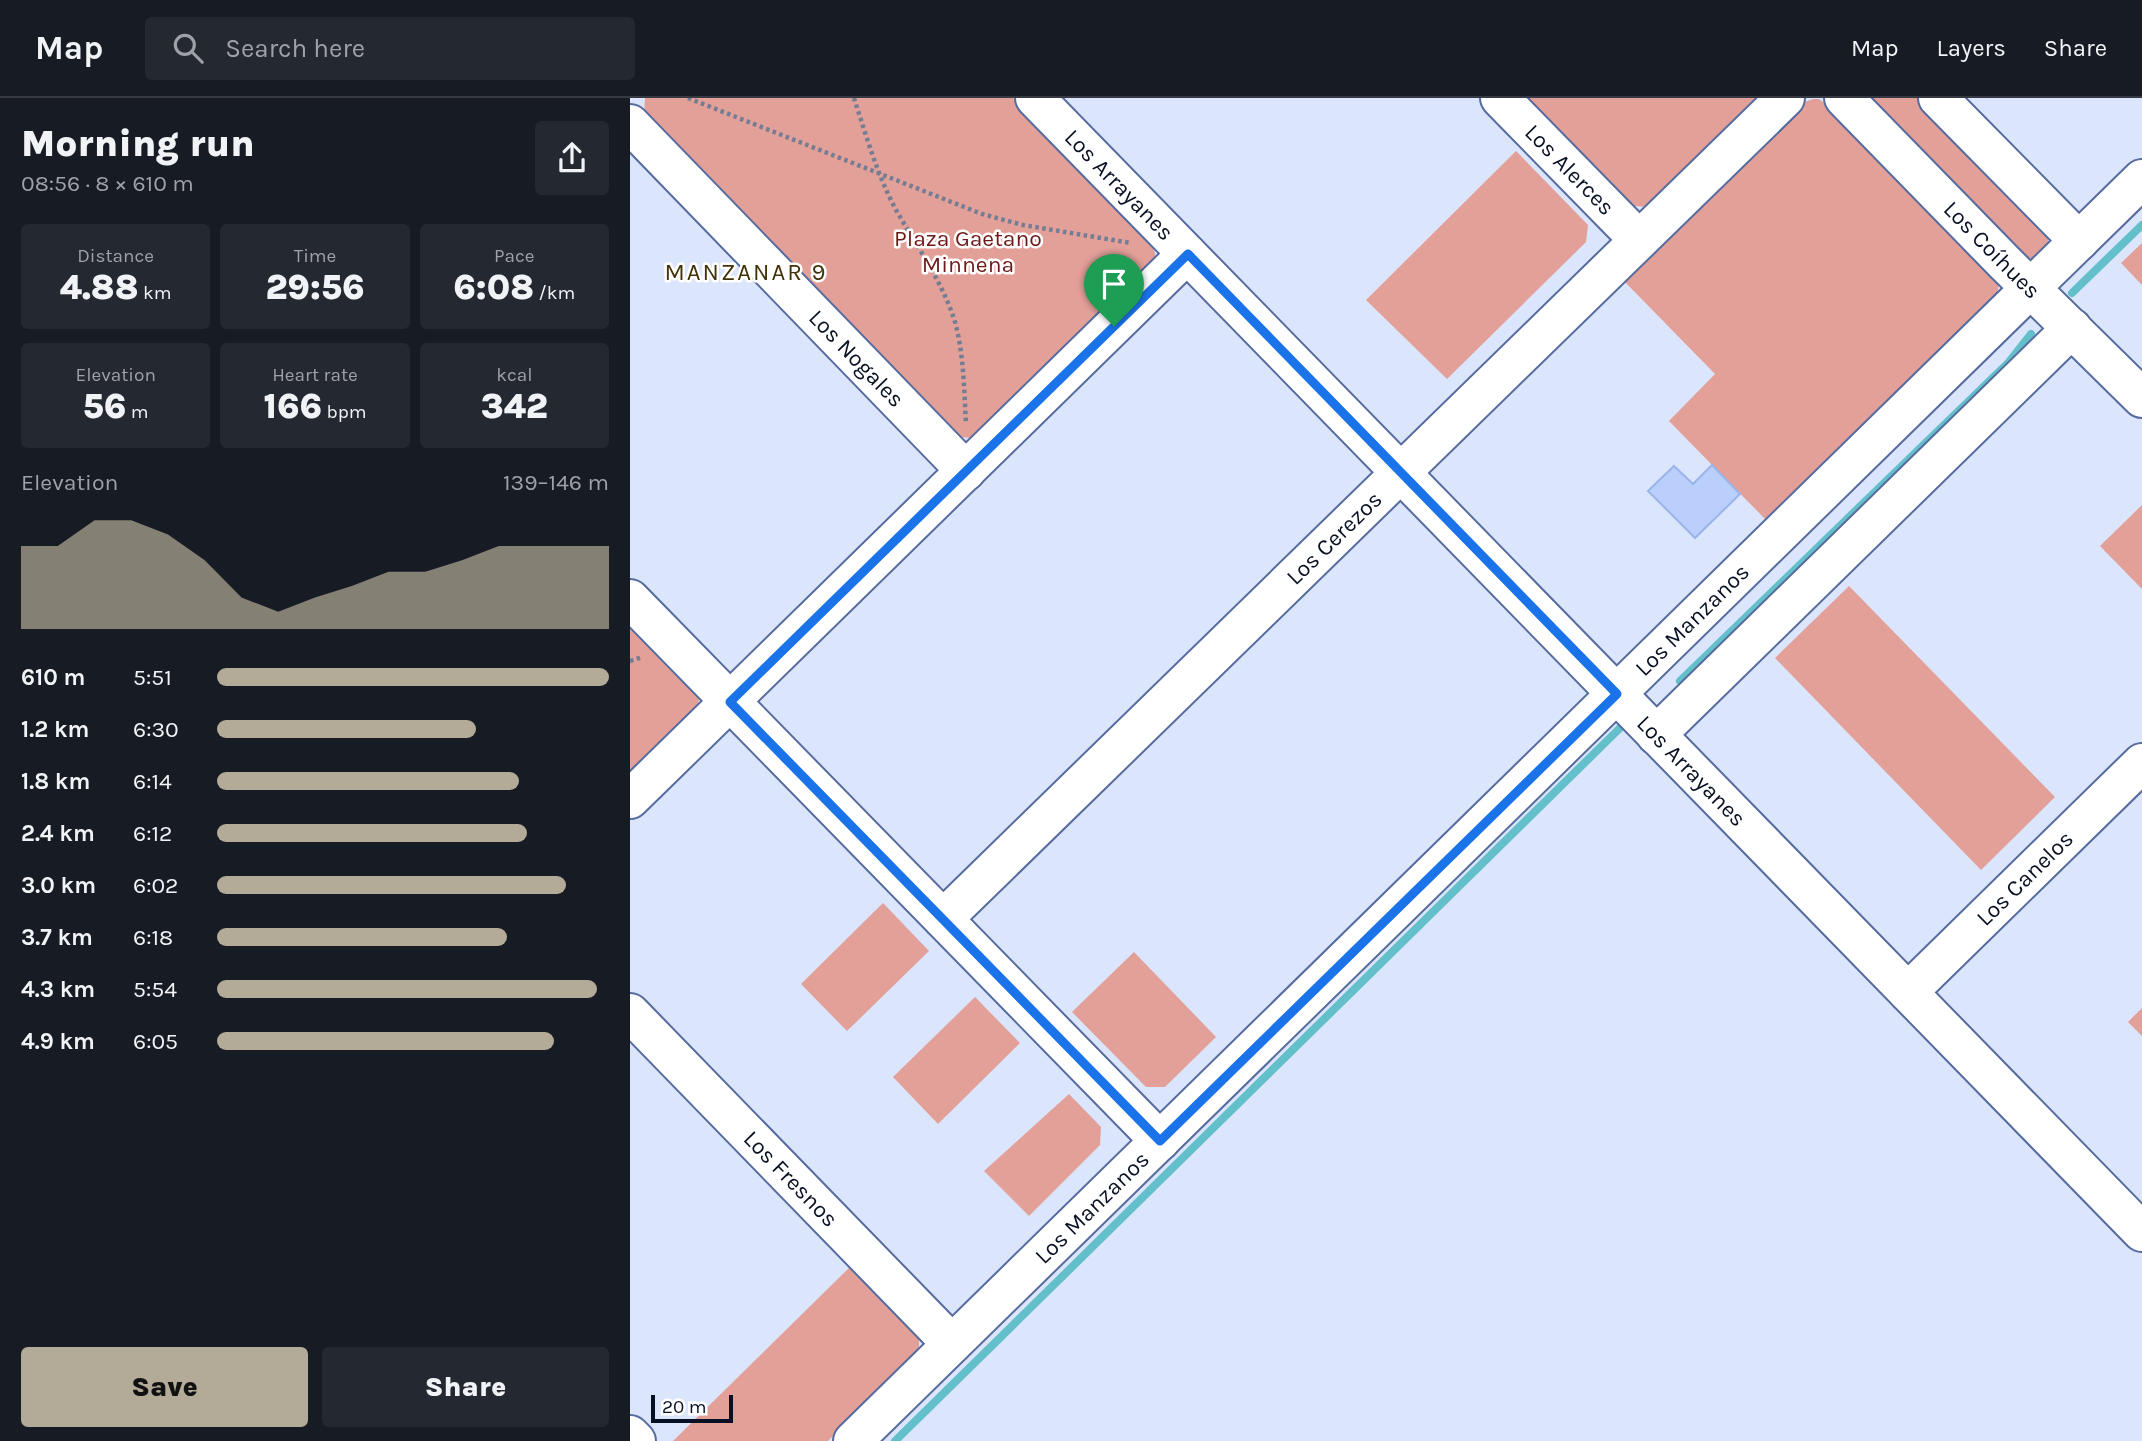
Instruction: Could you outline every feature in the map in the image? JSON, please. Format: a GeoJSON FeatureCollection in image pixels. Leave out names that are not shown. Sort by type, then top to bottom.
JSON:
{"type":"FeatureCollection","features":[{"type":"Feature","properties":{"kind":"street","name":"Los Arrayanes"},"geometry":{"type":"LineString","coordinates":[[1035,98],[2142,1232]]}},
{"type":"Feature","properties":{"kind":"street","name":"Los Alerces"},"geometry":{"type":"LineString","coordinates":[[1500,98],[1639,240]]}},
{"type":"Feature","properties":{"kind":"street","name":"Los Cerezos"},"geometry":{"type":"LineString","coordinates":[[943,919],[1785,98]]}},
{"type":"Feature","properties":{"kind":"street","name":"Los Coíhues"},"geometry":{"type":"LineString","coordinates":[[1844,98],[2142,398]]}},
{"type":"Feature","properties":{"kind":"street"},"geometry":{"type":"LineString","coordinates":[[1938,98],[2079,241]]}},
{"type":"Feature","properties":{"kind":"street","name":"Los Nogales"},"geometry":{"type":"LineString","coordinates":[[630,124],[965,471]]}},
{"type":"Feature","properties":{"kind":"street","name":"Los Manzanos"},"geometry":{"type":"LineString","coordinates":[[853,1441],[2142,180]]}},
{"type":"Feature","properties":{"kind":"street"},"geometry":{"type":"LineString","coordinates":[[630,799],[1188,254]]}},
{"type":"Feature","properties":{"kind":"street"},"geometry":{"type":"LineString","coordinates":[[1656,734],[2072,328]]}},
{"type":"Feature","properties":{"kind":"street"},"geometry":{"type":"LineString","coordinates":[[630,600],[1160,1141]]}},
{"type":"Feature","properties":{"kind":"street","name":"Los Canelos"},"geometry":{"type":"LineString","coordinates":[[1908,992],[2142,763]]}},
{"type":"Feature","properties":{"kind":"street","name":"Los Fresnos"},"geometry":{"type":"LineString","coordinates":[[630,1013],[952,1344]]}},
{"type":"Feature","properties":{"kind":"street"},"geometry":{"type":"LineString","coordinates":[[630,1435],[636,1441]]}},
{"type":"Feature","properties":{"kind":"path"},"geometry":{"type":"LineString","coordinates":[[688,98],[1002,220],[1142,245],[1132,235]]}},
{"type":"Feature","properties":{"kind":"path"},"geometry":{"type":"LineString","coordinates":[[854,98],[879,174],[896,210],[928,261],[955,321],[960,343],[966,429]]}},
{"type":"Feature","properties":{"kind":"path"},"geometry":{"type":"LineString","coordinates":[[638,648],[646,656]]}},
{"type":"Feature","properties":{"kind":"green space","name":"Plaza Gaetano Minnena"},"geometry":{"type":"Polygon","coordinates":[[[645,98],[1013,98],[1152,242],[1156,258],[973,438],[957,437],[644,114],[645,98]]]}},
{"type":"Feature","properties":{"kind":"green space"},"geometry":{"type":"Polygon","coordinates":[[[1525,98],[1762,98],[1647,207],[1634,206],[1628,202],[1525,98]]]}},
{"type":"Feature","properties":{"kind":"green space"},"geometry":{"type":"Polygon","coordinates":[[[1864,98],[1919,98],[2046,228],[2049,244],[2035,258],[2025,258],[1864,98]]]}},
{"type":"Feature","properties":{"kind":"green space"},"geometry":{"type":"Polygon","coordinates":[[[1819,99],[1828,106],[1999,283],[1997,295],[1768,522],[1669,421],[1715,374],[1622,279],[1802,103],[1819,99]]]}},
{"type":"Feature","properties":{"kind":"green space"},"geometry":{"type":"Polygon","coordinates":[[[1516,151],[1588,225],[1586,242],[1447,379],[1366,300],[1516,151]]]}},
{"type":"Feature","properties":{"kind":"green space"},"geometry":{"type":"Polygon","coordinates":[[[2142,243],[2142,285],[2121,263],[2142,243]]]}},
{"type":"Feature","properties":{"kind":"green space"},"geometry":{"type":"Polygon","coordinates":[[[2142,505],[2142,589],[2100,546],[2142,505]]]}},
{"type":"Feature","properties":{"kind":"green space"},"geometry":{"type":"Polygon","coordinates":[[[1849,586],[2055,797],[1981,870],[1775,658],[1849,586]]]}},
{"type":"Feature","properties":{"kind":"green space"},"geometry":{"type":"Polygon","coordinates":[[[630,621],[699,697],[698,708],[630,776],[630,621]]]}},
{"type":"Feature","properties":{"kind":"green space"},"geometry":{"type":"Polygon","coordinates":[[[883,903],[929,951],[847,1031],[801,984],[883,903]]]}},
{"type":"Feature","properties":{"kind":"green space"},"geometry":{"type":"Polygon","coordinates":[[[1134,952],[1216,1037],[1165,1087],[1146,1087],[1072,1012],[1134,952]]]}},
{"type":"Feature","properties":{"kind":"green space"},"geometry":{"type":"Polygon","coordinates":[[[975,997],[1020,1043],[938,1124],[893,1077],[975,997]]]}},
{"type":"Feature","properties":{"kind":"green space"},"geometry":{"type":"Polygon","coordinates":[[[2142,1008],[2142,1036],[2128,1022],[2142,1008]]]}},
{"type":"Feature","properties":{"kind":"green space"},"geometry":{"type":"Polygon","coordinates":[[[1069,1094],[1101,1127],[1100,1145],[1029,1216],[984,1171],[1069,1094]]]}},
{"type":"Feature","properties":{"kind":"green space"},"geometry":{"type":"Polygon","coordinates":[[[852,1265],[919,1336],[919,1347],[828,1441],[673,1441],[852,1265]]]}},
{"type":"Feature","properties":{"kind":"building"},"geometry":{"type":"Polygon","coordinates":[[[1712,465],[1740,494],[1695,538],[1648,491],[1674,466],[1693,484],[1712,465]]]}},
{"type":"Feature","properties":{"kind":"waterway"},"geometry":{"type":"LineString","coordinates":[[2072,293],[2142,225]]}},
{"type":"Feature","properties":{"kind":"waterway"},"geometry":{"type":"LineString","coordinates":[[1680,681],[2009,362],[2031,334]]}},
{"type":"Feature","properties":{"kind":"waterway"},"geometry":{"type":"LineString","coordinates":[[895,1441],[1622,726]]}},
{"type":"Feature","properties":{"kind":"district","name":"MANZANAR 9"},"geometry":{"type":"Point","coordinates":[746,272]}},
{"type":"Feature","properties":{"kind":"route"},"geometry":{"type":"LineString","coordinates":[[1188,254],[1617,694],[1160,1141],[730,702],[1114,326],[1188,254]]}}]}
